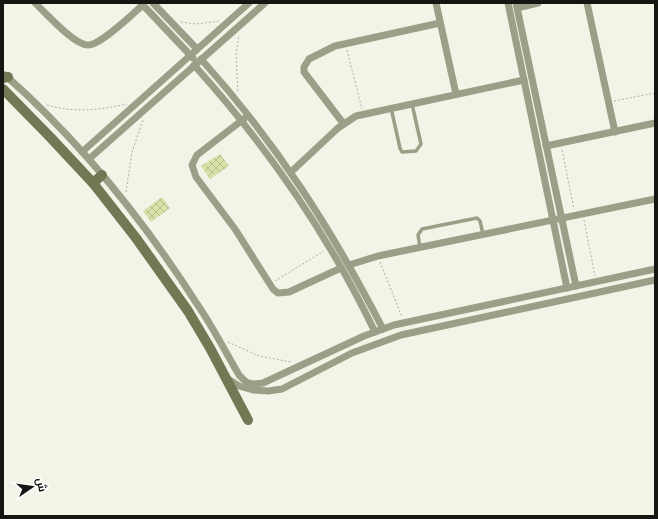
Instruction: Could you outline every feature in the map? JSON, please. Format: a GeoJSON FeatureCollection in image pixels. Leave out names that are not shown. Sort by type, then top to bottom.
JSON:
{"type":"FeatureCollection","features":[{"type":"Feature","properties":{"kind":"street"},"geometry":{"type":"LineString","coordinates":[[35,3],[78,42],[89,45],[98,42],[142,4],[249,115],[291,172],[348,263],[384,329]]}},
{"type":"Feature","properties":{"kind":"street"},"geometry":{"type":"LineString","coordinates":[[153,3],[197,49]]}},
{"type":"Feature","properties":{"kind":"street"},"geometry":{"type":"LineString","coordinates":[[82,152],[249,3]]}},
{"type":"Feature","properties":{"kind":"street"},"geometry":{"type":"LineString","coordinates":[[89,159],[264,3]]}},
{"type":"Feature","properties":{"kind":"street"},"geometry":{"type":"LineString","coordinates":[[436,3],[456,94]]}},
{"type":"Feature","properties":{"kind":"street"},"geometry":{"type":"LineString","coordinates":[[508,3],[567,288]]}},
{"type":"Feature","properties":{"kind":"street"},"geometry":{"type":"LineString","coordinates":[[538,3],[517,5],[576,286]]}},
{"type":"Feature","properties":{"kind":"street"},"geometry":{"type":"LineString","coordinates":[[587,3],[615,132]]}},
{"type":"Feature","properties":{"kind":"street"},"geometry":{"type":"LineString","coordinates":[[344,123],[306,76],[304,67],[309,59],[317,54],[345,44],[440,23]]}},
{"type":"Feature","properties":{"kind":"street"},"geometry":{"type":"LineString","coordinates":[[197,62],[288,182],[361,302],[375,332]]}},
{"type":"Feature","properties":{"kind":"street"},"geometry":{"type":"LineString","coordinates":[[522,67],[530,65]]}},
{"type":"Feature","properties":{"kind":"street"},"geometry":{"type":"LineString","coordinates":[[5,76],[55,122],[89,159],[125,203],[172,267],[215,333],[239,375],[246,382],[253,384],[275,379],[375,332],[404,323],[655,269]]}},
{"type":"Feature","properties":{"kind":"street"},"geometry":{"type":"LineString","coordinates":[[291,172],[344,123],[363,114],[456,94],[525,83],[534,85]]}},
{"type":"Feature","properties":{"kind":"street"},"geometry":{"type":"LineString","coordinates":[[3,89],[93,183],[166,279],[188,311],[248,420]]}},
{"type":"Feature","properties":{"kind":"street"},"geometry":{"type":"LineString","coordinates":[[249,115],[197,155],[192,165],[192,170],[235,229],[270,284],[278,293],[284,294],[348,263],[655,199]]}},
{"type":"Feature","properties":{"kind":"street"},"geometry":{"type":"LineString","coordinates":[[546,146],[655,123]]}},
{"type":"Feature","properties":{"kind":"street"},"geometry":{"type":"LineString","coordinates":[[93,183],[102,175]]}},
{"type":"Feature","properties":{"kind":"street"},"geometry":{"type":"LineString","coordinates":[[226,378],[239,386],[253,390],[268,391],[282,389],[352,353],[401,335],[655,280]]}},
{"type":"Feature","properties":{"kind":"lane"},"geometry":{"type":"LineString","coordinates":[[391,108],[401,150],[404,153],[416,151],[421,144],[412,103]]}},
{"type":"Feature","properties":{"kind":"lane"},"geometry":{"type":"LineString","coordinates":[[420,247],[418,235],[422,229],[477,218],[480,221],[483,234]]}},
{"type":"Feature","properties":{"kind":"path"},"geometry":{"type":"LineString","coordinates":[[169,20],[196,24],[223,20]]}},
{"type":"Feature","properties":{"kind":"path"},"geometry":{"type":"LineString","coordinates":[[241,105],[237,89],[236,60],[239,38],[244,21]]}},
{"type":"Feature","properties":{"kind":"path"},"geometry":{"type":"LineString","coordinates":[[345,44],[363,114]]}},
{"type":"Feature","properties":{"kind":"path"},"geometry":{"type":"LineString","coordinates":[[608,102],[655,93]]}},
{"type":"Feature","properties":{"kind":"path"},"geometry":{"type":"LineString","coordinates":[[46,105],[89,110],[108,108],[132,102]]}},
{"type":"Feature","properties":{"kind":"path"},"geometry":{"type":"LineString","coordinates":[[125,203],[132,152],[150,105]]}},
{"type":"Feature","properties":{"kind":"path"},"geometry":{"type":"LineString","coordinates":[[561,143],[575,215]]}},
{"type":"Feature","properties":{"kind":"path"},"geometry":{"type":"LineString","coordinates":[[583,214],[596,282]]}},
{"type":"Feature","properties":{"kind":"path"},"geometry":{"type":"LineString","coordinates":[[270,284],[329,248]]}},
{"type":"Feature","properties":{"kind":"path"},"geometry":{"type":"LineString","coordinates":[[378,256],[404,323]]}},
{"type":"Feature","properties":{"kind":"path"},"geometry":{"type":"LineString","coordinates":[[215,333],[229,342],[259,356],[292,362]]}},
{"type":"Feature","properties":{"kind":"building"},"geometry":{"type":"Polygon","coordinates":[[[220,154],[229,166],[210,179],[201,166],[220,154]]]}},
{"type":"Feature","properties":{"kind":"building"},"geometry":{"type":"Polygon","coordinates":[[[162,197],[170,208],[151,222],[143,211],[162,197]]]}}]}
